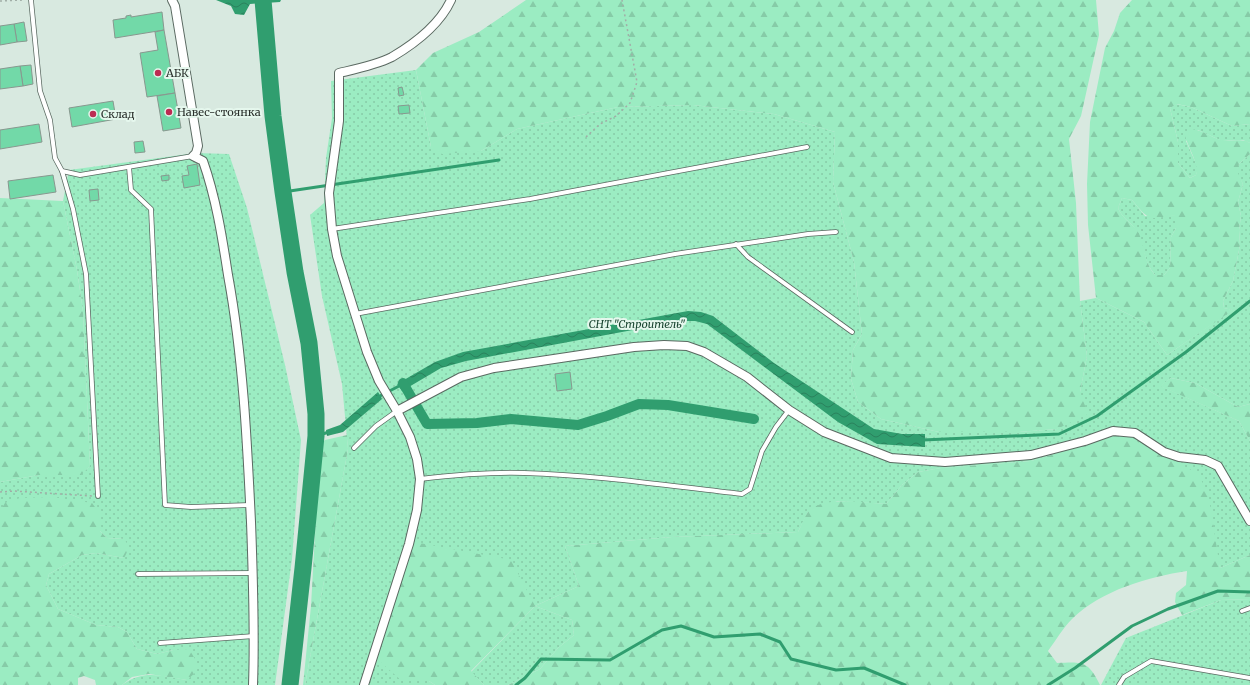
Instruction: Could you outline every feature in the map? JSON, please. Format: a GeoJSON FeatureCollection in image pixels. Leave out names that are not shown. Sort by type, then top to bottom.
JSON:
{"type":"FeatureCollection","features":[{"type":"Feature","properties":{"kind":"street"},"geometry":{"type":"LineString","coordinates":[[172,0],[175,6],[198,146],[196,153],[193,156],[203,161],[214,190],[242,370],[250,505],[254,636],[253,685]]}},
{"type":"Feature","properties":{"kind":"street"},"geometry":{"type":"LineString","coordinates":[[364,685],[409,544],[417,510],[420,479],[417,459],[410,437],[397,411],[379,381],[355,314],[337,256],[332,229],[330,193],[339,121],[339,73],[363,67],[391,57],[419,38],[440,17],[451,0]]}},
{"type":"Feature","properties":{"kind":"street"},"geometry":{"type":"LineString","coordinates":[[397,411],[460,377],[487,370],[634,347],[664,345],[688,346],[704,352],[747,377],[789,410],[824,432],[891,458],[945,462],[1031,455],[1086,441],[1113,431],[1135,433],[1164,452],[1179,457],[1205,460],[1218,466],[1250,521]]}},
{"type":"Feature","properties":{"kind":"lane"},"geometry":{"type":"LineString","coordinates":[[31,0],[40,91],[50,120],[55,158],[62,171],[73,209],[86,274],[98,496]]}},
{"type":"Feature","properties":{"kind":"lane"},"geometry":{"type":"LineString","coordinates":[[332,229],[530,199],[807,146]]}},
{"type":"Feature","properties":{"kind":"lane"},"geometry":{"type":"LineString","coordinates":[[62,171],[80,174],[193,156]]}},
{"type":"Feature","properties":{"kind":"lane"},"geometry":{"type":"LineString","coordinates":[[128,167],[131,190],[151,209],[165,505],[191,507],[250,505]]}},
{"type":"Feature","properties":{"kind":"lane"},"geometry":{"type":"LineString","coordinates":[[355,314],[675,254],[808,234],[836,232]]}},
{"type":"Feature","properties":{"kind":"lane"},"geometry":{"type":"LineString","coordinates":[[736,244],[748,257],[852,332]]}},
{"type":"Feature","properties":{"kind":"lane"},"geometry":{"type":"LineString","coordinates":[[420,479],[465,474],[524,473],[620,480],[742,494],[750,489],[762,451],[776,427],[789,410]]}},
{"type":"Feature","properties":{"kind":"lane"},"geometry":{"type":"LineString","coordinates":[[354,448],[376,426],[397,411]]}},
{"type":"Feature","properties":{"kind":"lane"},"geometry":{"type":"LineString","coordinates":[[138,574],[252,573]]}},
{"type":"Feature","properties":{"kind":"lane"},"geometry":{"type":"LineString","coordinates":[[1242,611],[1250,608]]}},
{"type":"Feature","properties":{"kind":"lane"},"geometry":{"type":"LineString","coordinates":[[160,644],[254,636]]}},
{"type":"Feature","properties":{"kind":"lane"},"geometry":{"type":"LineString","coordinates":[[1118,685],[1124,678],[1151,661],[1250,678]]}},
{"type":"Feature","properties":{"kind":"path"},"geometry":{"type":"LineString","coordinates":[[0,1],[26,0]]}},
{"type":"Feature","properties":{"kind":"path"},"geometry":{"type":"LineString","coordinates":[[586,137],[600,124],[616,116],[630,103],[638,82],[622,0]]}},
{"type":"Feature","properties":{"kind":"path"},"geometry":{"type":"LineString","coordinates":[[0,492],[14,491],[98,496]]}},
{"type":"Feature","properties":{"kind":"green space"},"geometry":{"type":"Polygon","coordinates":[[[526,0],[1096,0],[1099,35],[1081,116],[1069,139],[1076,203],[1080,301],[1087,356],[1080,392],[1088,414],[1057,429],[1019,432],[939,432],[881,419],[858,402],[851,379],[853,350],[862,334],[854,262],[833,182],[835,132],[774,114],[693,105],[618,107],[517,129],[481,151],[442,154],[431,147],[416,70],[433,53],[479,32],[526,0]]]}},
{"type":"Feature","properties":{"kind":"green space"},"geometry":{"type":"Polygon","coordinates":[[[1132,0],[1250,0],[1250,124],[1232,126],[1191,107],[1177,104],[1170,108],[1178,142],[1178,163],[1190,178],[1196,175],[1196,165],[1185,134],[1191,129],[1221,140],[1243,140],[1250,143],[1250,154],[1239,164],[1237,171],[1243,184],[1238,202],[1241,216],[1239,230],[1240,245],[1233,281],[1223,301],[1224,308],[1233,310],[1167,355],[1144,322],[1096,298],[1088,225],[1087,184],[1090,122],[1105,48],[1114,31],[1120,13],[1132,0]],[[1122,198],[1118,208],[1126,220],[1136,229],[1139,234],[1148,263],[1155,275],[1164,275],[1170,268],[1171,237],[1176,228],[1176,215],[1151,218],[1143,213],[1132,200],[1122,198]]]}},
{"type":"Feature","properties":{"kind":"green space","name":"СНТ \"Строитель\""},"geometry":{"type":"Polygon","coordinates":[[[416,70],[431,147],[481,151],[517,129],[618,107],[693,105],[774,114],[835,132],[833,182],[854,262],[862,334],[853,350],[851,379],[858,402],[881,419],[939,432],[1019,432],[1057,429],[1080,392],[1087,356],[1080,301],[1096,298],[1144,322],[1167,355],[1232,310],[1224,308],[1223,301],[1233,281],[1240,245],[1239,230],[1241,216],[1238,202],[1243,184],[1236,171],[1239,164],[1250,154],[1250,404],[1238,407],[1195,383],[1171,378],[1161,386],[1239,421],[1250,441],[1250,555],[1220,568],[1217,557],[1114,436],[1031,461],[941,468],[918,472],[902,485],[886,504],[838,501],[808,512],[798,532],[672,537],[565,546],[579,586],[535,606],[402,681],[429,681],[435,685],[305,685],[348,449],[342,384],[322,296],[310,215],[324,203],[326,158],[332,118],[331,81],[416,70]]]}},
{"type":"Feature","properties":{"kind":"green space"},"geometry":{"type":"Polygon","coordinates":[[[1176,104],[1191,107],[1232,126],[1250,124],[1250,143],[1243,140],[1222,141],[1198,130],[1186,141],[1198,168],[1196,175],[1190,178],[1178,163],[1178,142],[1170,108],[1176,104]]]}},
{"type":"Feature","properties":{"kind":"green space"},"geometry":{"type":"Polygon","coordinates":[[[196,153],[229,154],[247,208],[285,365],[301,440],[292,559],[275,685],[122,685],[130,680],[145,675],[187,680],[173,650],[157,654],[137,649],[127,632],[118,627],[96,625],[58,609],[46,585],[49,574],[82,555],[96,553],[124,558],[124,539],[107,538],[100,531],[100,514],[0,511],[0,482],[39,475],[80,475],[90,466],[83,311],[77,270],[63,201],[69,170],[196,153]]]}},
{"type":"Feature","properties":{"kind":"green space"},"geometry":{"type":"Polygon","coordinates":[[[0,198],[63,201],[77,270],[83,311],[90,466],[81,475],[39,475],[0,482],[0,198]]]}},
{"type":"Feature","properties":{"kind":"green space"},"geometry":{"type":"Polygon","coordinates":[[[1122,198],[1132,200],[1145,216],[1176,215],[1176,228],[1171,237],[1170,268],[1164,275],[1155,275],[1151,270],[1136,229],[1123,216],[1118,208],[1122,198]]]}},
{"type":"Feature","properties":{"kind":"green space"},"geometry":{"type":"Polygon","coordinates":[[[1171,378],[1195,383],[1238,407],[1250,404],[1250,441],[1239,421],[1160,386],[1171,378]]]}},
{"type":"Feature","properties":{"kind":"green space"},"geometry":{"type":"Polygon","coordinates":[[[347,435],[348,449],[305,685],[303,685],[311,606],[320,445],[325,440],[347,435]]]}},
{"type":"Feature","properties":{"kind":"green space"},"geometry":{"type":"Polygon","coordinates":[[[1114,436],[1126,436],[1197,473],[1208,492],[1220,568],[1250,555],[1250,599],[1221,600],[1182,615],[1175,602],[1176,593],[1186,585],[1187,571],[1157,577],[1126,586],[1097,600],[1072,619],[1048,651],[1057,663],[1073,662],[1083,664],[1088,667],[1100,685],[508,685],[540,669],[558,648],[574,635],[572,620],[535,606],[579,586],[565,546],[672,537],[798,532],[808,512],[823,503],[845,501],[886,504],[902,485],[918,472],[941,468],[1031,461],[1114,436]]]}},
{"type":"Feature","properties":{"kind":"green space"},"geometry":{"type":"Polygon","coordinates":[[[52,497],[92,503],[100,514],[100,531],[107,538],[124,539],[128,546],[124,558],[96,553],[82,555],[49,574],[46,585],[58,609],[96,625],[118,627],[127,632],[137,649],[157,654],[173,650],[189,649],[195,659],[196,672],[187,680],[149,674],[132,677],[122,685],[96,685],[95,680],[84,676],[78,678],[78,685],[0,685],[0,511],[5,503],[20,498],[52,497]]]}},
{"type":"Feature","properties":{"kind":"green space"},"geometry":{"type":"Polygon","coordinates":[[[414,542],[511,560],[535,606],[471,671],[484,685],[435,685],[429,681],[402,681],[377,659],[414,542]]]}},
{"type":"Feature","properties":{"kind":"green space"},"geometry":{"type":"Polygon","coordinates":[[[1250,599],[1250,685],[1101,685],[1126,638],[1221,600],[1250,599]]]}},
{"type":"Feature","properties":{"kind":"green space"},"geometry":{"type":"Polygon","coordinates":[[[535,606],[572,620],[574,635],[558,648],[540,669],[508,685],[484,685],[471,672],[535,606]]]}},
{"type":"Feature","properties":{"kind":"water"},"geometry":{"type":"Polygon","coordinates":[[[216,0],[281,0],[280,2],[250,4],[244,15],[235,14],[231,6],[216,0]]]}},
{"type":"Feature","properties":{"kind":"water"},"geometry":{"type":"Polygon","coordinates":[[[688,311],[701,312],[713,316],[774,363],[874,429],[902,434],[925,434],[925,447],[877,444],[838,422],[707,324],[695,321],[681,321],[466,361],[441,368],[402,391],[397,384],[435,362],[463,352],[688,311]]]}},
{"type":"Feature","properties":{"kind":"water"},"geometry":{"type":"Polygon","coordinates":[[[378,392],[382,399],[343,432],[327,436],[326,430],[340,425],[378,392]]]}},
{"type":"Feature","properties":{"kind":"building"},"geometry":{"type":"Polygon","coordinates":[[[162,12],[164,30],[115,38],[113,20],[126,18],[126,16],[131,15],[131,17],[162,12]]]}},
{"type":"Feature","properties":{"kind":"building"},"geometry":{"type":"Polygon","coordinates":[[[24,22],[27,41],[17,42],[14,24],[24,22]]]}},
{"type":"Feature","properties":{"kind":"building"},"geometry":{"type":"Polygon","coordinates":[[[14,24],[17,42],[0,45],[0,26],[14,24]]]}},
{"type":"Feature","properties":{"kind":"building","name":"АБК"},"geometry":{"type":"Polygon","coordinates":[[[164,30],[175,93],[147,97],[140,53],[158,50],[155,32],[164,30]]]}},
{"type":"Feature","properties":{"kind":"building"},"geometry":{"type":"Polygon","coordinates":[[[31,65],[33,84],[23,86],[20,66],[31,65]]]}},
{"type":"Feature","properties":{"kind":"building"},"geometry":{"type":"Polygon","coordinates":[[[20,66],[23,86],[0,89],[0,69],[20,66]]]}},
{"type":"Feature","properties":{"kind":"building"},"geometry":{"type":"Polygon","coordinates":[[[402,87],[404,95],[399,96],[398,88],[402,87]]]}},
{"type":"Feature","properties":{"kind":"building","name":"Навес-стоянка"},"geometry":{"type":"Polygon","coordinates":[[[175,93],[181,128],[163,131],[157,96],[175,93]]]}},
{"type":"Feature","properties":{"kind":"building","name":"Склад"},"geometry":{"type":"Polygon","coordinates":[[[113,101],[116,119],[72,127],[69,108],[113,101]]]}},
{"type":"Feature","properties":{"kind":"building"},"geometry":{"type":"Polygon","coordinates":[[[409,105],[410,113],[399,114],[398,106],[409,105]]]}},
{"type":"Feature","properties":{"kind":"building"},"geometry":{"type":"Polygon","coordinates":[[[39,124],[42,142],[0,149],[0,130],[39,124]]]}},
{"type":"Feature","properties":{"kind":"building"},"geometry":{"type":"Polygon","coordinates":[[[143,141],[145,152],[135,153],[134,142],[143,141]]]}},
{"type":"Feature","properties":{"kind":"building"},"geometry":{"type":"Polygon","coordinates":[[[197,164],[200,185],[184,188],[182,176],[189,175],[187,166],[197,164]]]}},
{"type":"Feature","properties":{"kind":"building"},"geometry":{"type":"Polygon","coordinates":[[[53,175],[56,192],[10,199],[8,181],[53,175]]]}},
{"type":"Feature","properties":{"kind":"building"},"geometry":{"type":"Polygon","coordinates":[[[169,175],[169,180],[162,181],[161,176],[169,175]]]}},
{"type":"Feature","properties":{"kind":"building"},"geometry":{"type":"Polygon","coordinates":[[[98,189],[99,200],[90,201],[89,190],[98,189]]]}},
{"type":"Feature","properties":{"kind":"building"},"geometry":{"type":"Polygon","coordinates":[[[570,372],[572,389],[557,391],[555,374],[570,372]]]}},
{"type":"Feature","properties":{"kind":"waterway"},"geometry":{"type":"LineString","coordinates":[[263,0],[273,116],[295,272],[309,343],[316,414],[316,436],[290,685]]}},
{"type":"Feature","properties":{"kind":"waterway"},"geometry":{"type":"LineString","coordinates":[[283,192],[499,160]]}},
{"type":"Feature","properties":{"kind":"waterway"},"geometry":{"type":"LineString","coordinates":[[923,440],[1059,434],[1097,416],[1186,352],[1250,301]]}},
{"type":"Feature","properties":{"kind":"waterway"},"geometry":{"type":"LineString","coordinates":[[403,383],[427,424],[477,423],[511,419],[578,425],[639,404],[668,405],[754,419]]}},
{"type":"Feature","properties":{"kind":"waterway"},"geometry":{"type":"LineString","coordinates":[[378,397],[401,385]]}},
{"type":"Feature","properties":{"kind":"waterway"},"geometry":{"type":"LineString","coordinates":[[316,436],[329,432]]}},
{"type":"Feature","properties":{"kind":"waterway"},"geometry":{"type":"LineString","coordinates":[[1048,685],[1075,668],[1132,626],[1168,609],[1218,591],[1250,592]]}},
{"type":"Feature","properties":{"kind":"waterway"},"geometry":{"type":"LineString","coordinates":[[516,685],[525,678],[541,659],[610,660],[662,630],[681,626],[714,637],[760,634],[780,642],[791,659],[836,670],[864,668],[905,685]]}},
{"type":"Feature","properties":{"kind":"place","name":"АБК"},"geometry":{"type":"Point","coordinates":[158,73]}},
{"type":"Feature","properties":{"kind":"place","name":"Навес-стоянка"},"geometry":{"type":"Point","coordinates":[169,112]}},
{"type":"Feature","properties":{"kind":"place","name":"Склад"},"geometry":{"type":"Point","coordinates":[93,114]}}]}
